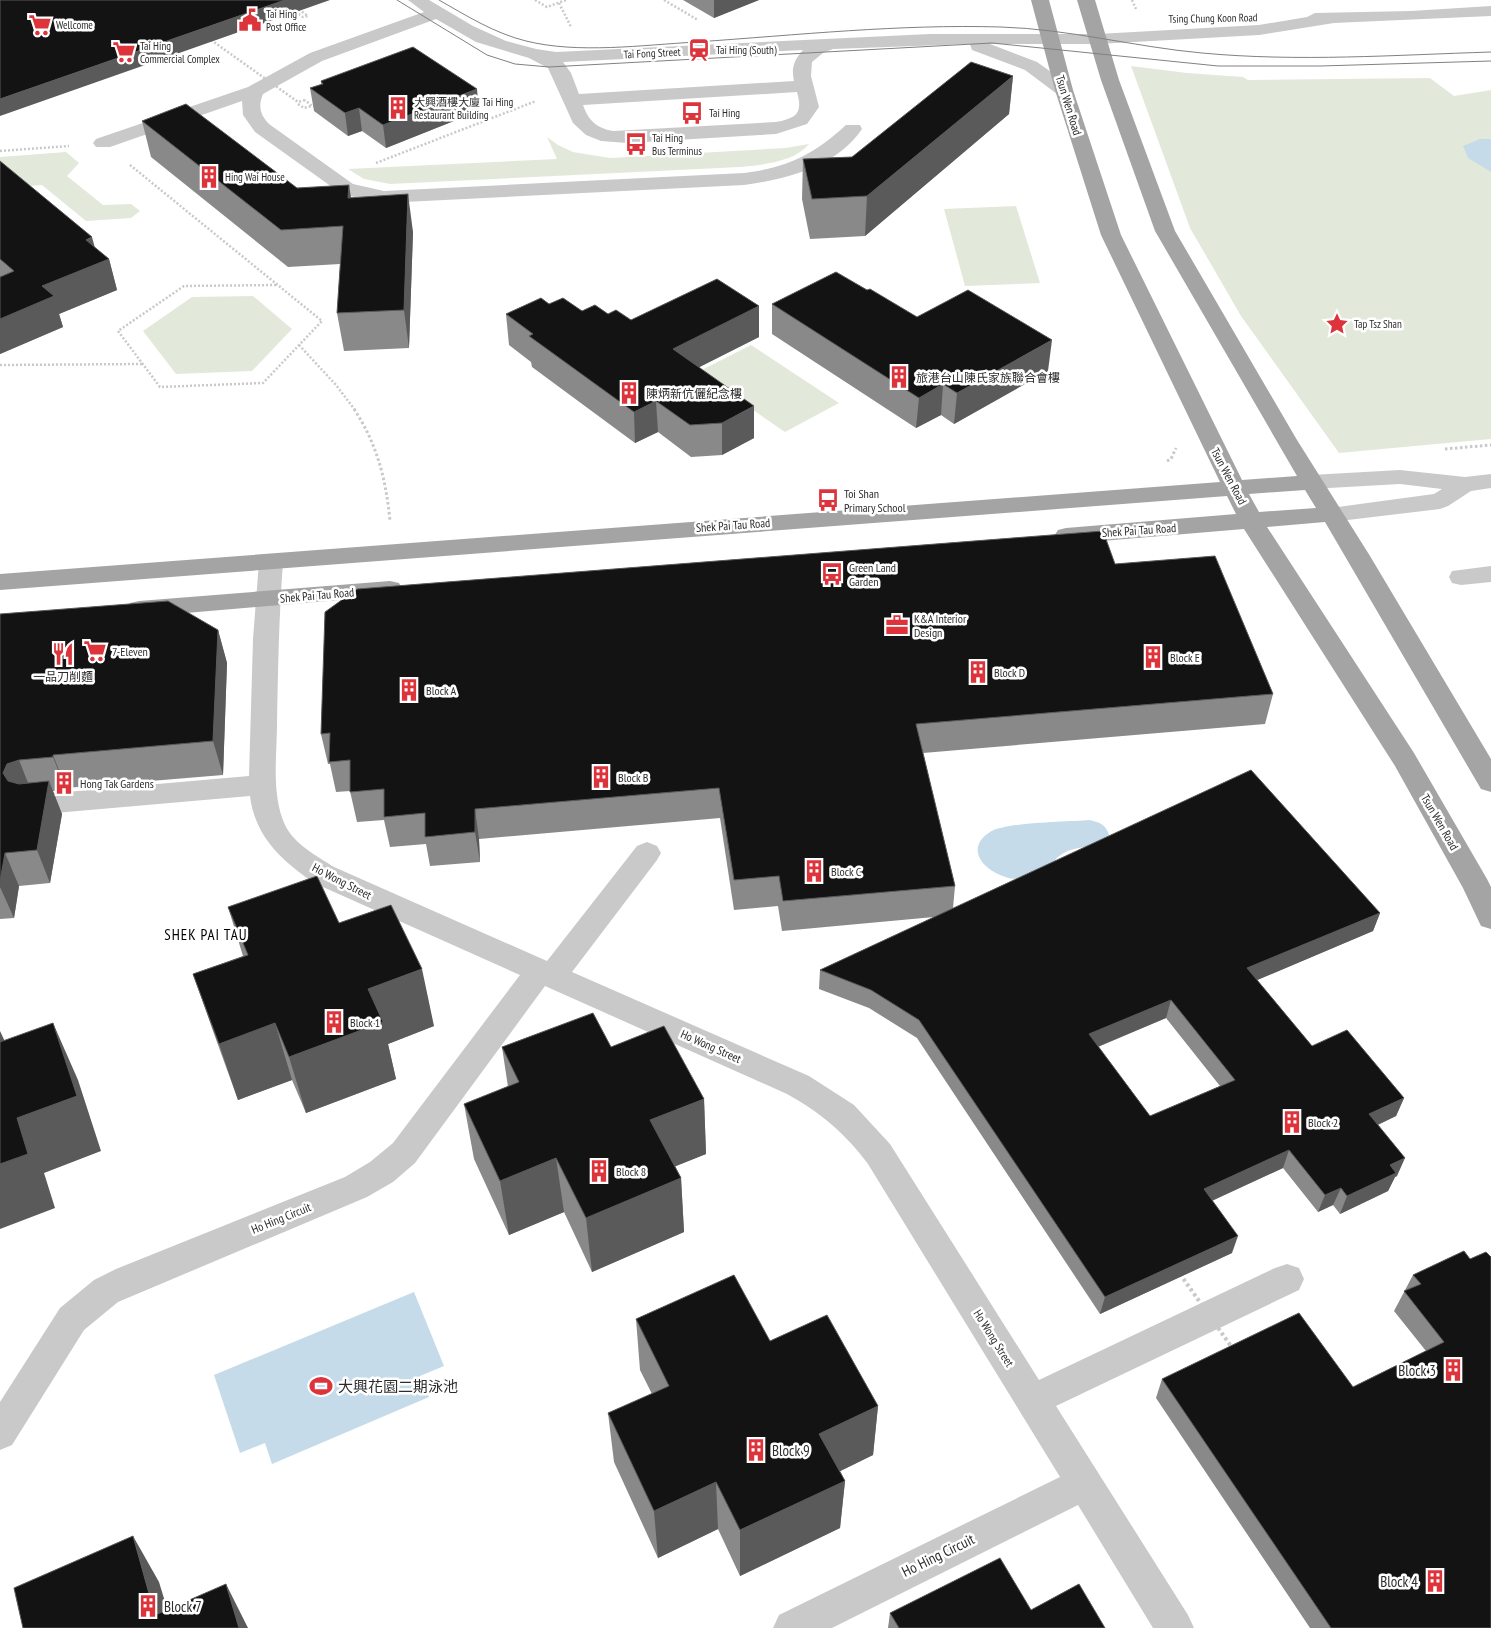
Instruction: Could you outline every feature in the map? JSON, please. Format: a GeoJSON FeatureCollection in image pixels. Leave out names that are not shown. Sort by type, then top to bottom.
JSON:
{"type":"FeatureCollection","features":[{"type":"Feature","properties":{"kind":"main road","name":"Tsun Wen Road"},"geometry":{"type":"LineString","coordinates":[[1040,0],[1064,90],[1111,235],[1235,488],[1252,522],[1405,760],[1477,888],[1491,918]]}},
{"type":"Feature","properties":{"kind":"main road"},"geometry":{"type":"LineString","coordinates":[[1086,0],[1110,80],[1165,231],[1311,482],[1491,782]]}},
{"type":"Feature","properties":{"kind":"main road","name":"Shek Pai Tau Road"},"geometry":{"type":"LineString","coordinates":[[0,582],[1311,482]]}},
{"type":"Feature","properties":{"kind":"main road","name":"Shek Pai Tau Road"},"geometry":{"type":"LineString","coordinates":[[1043,538],[1331,514]]}},
{"type":"Feature","properties":{"kind":"main road","name":"Shek Pai Tau Road"},"geometry":{"type":"LineString","coordinates":[[119,610],[408,587]]}},
{"type":"Feature","properties":{"kind":"street","name":"Tai Fong Street"},"geometry":{"type":"LineString","coordinates":[[417,0],[495,45],[536,56],[573,57],[1095,30]]}},
{"type":"Feature","properties":{"kind":"street","name":"Tsing Chung Koon Road"},"geometry":{"type":"LineString","coordinates":[[1160,18],[1332,18],[1491,11]]}},
{"type":"Feature","properties":{"kind":"street"},"geometry":{"type":"LineString","coordinates":[[103,143],[200,108],[255,91],[316,57],[437,13]]}},
{"type":"Feature","properties":{"kind":"street","name":"Tsing Chung Koon Road"},"geometry":{"type":"LineString","coordinates":[[1095,30],[1259,30],[1332,18]]}},
{"type":"Feature","properties":{"kind":"street"},"geometry":{"type":"LineString","coordinates":[[1095,30],[1112,20]]}},
{"type":"Feature","properties":{"kind":"street","name":"Tai Fong Street"},"geometry":{"type":"LineString","coordinates":[[930,39],[974,45],[1017,59],[1043,74],[1064,90]]}},
{"type":"Feature","properties":{"kind":"street"},"geometry":{"type":"LineString","coordinates":[[536,56],[558,67],[580,122],[589,131],[614,137],[776,128],[796,123],[804,118],[810,107],[800,71],[801,62],[808,54],[830,44],[844,42]]}},
{"type":"Feature","properties":{"kind":"street"},"geometry":{"type":"LineString","coordinates":[[255,91],[250,100],[249,110],[253,119],[262,128],[346,188],[364,194],[384,197],[768,176],[810,164],[825,154],[853,129]]}},
{"type":"Feature","properties":{"kind":"street"},"geometry":{"type":"LineString","coordinates":[[574,107],[806,92]]}},
{"type":"Feature","properties":{"kind":"street","name":"Shek Pai Tau Road"},"geometry":{"type":"LineString","coordinates":[[1311,482],[1400,477],[1465,484],[1491,481]]}},
{"type":"Feature","properties":{"kind":"street","name":"Shek Pai Tau Road"},"geometry":{"type":"LineString","coordinates":[[1331,514],[1440,502],[1465,484]]}},
{"type":"Feature","properties":{"kind":"street","name":"Ho Wong Street"},"geometry":{"type":"LineString","coordinates":[[271,562],[268,599],[263,785],[267,811],[272,827],[292,852],[324,874],[798,1085],[839,1109],[860,1128],[879,1154],[1175,1628]]}},
{"type":"Feature","properties":{"kind":"street"},"geometry":{"type":"LineString","coordinates":[[1461,577],[1491,574]]}},
{"type":"Feature","properties":{"kind":"street"},"geometry":{"type":"LineString","coordinates":[[32,805],[263,785]]}},
{"type":"Feature","properties":{"kind":"street","name":"Ho Hing Circuit"},"geometry":{"type":"LineString","coordinates":[[0,1433],[72,1319],[106,1291],[138,1276],[356,1187],[376,1178],[391,1165],[404,1153],[546,973],[646,853]]}},
{"type":"Feature","properties":{"kind":"street"},"geometry":{"type":"LineString","coordinates":[[1033,1400],[1287,1279]]}},
{"type":"Feature","properties":{"kind":"street","name":"Ho Hing Circuit"},"geometry":{"type":"LineString","coordinates":[[792,1628],[1084,1482]]}},
{"type":"Feature","properties":{"kind":"path"},"geometry":{"type":"LineString","coordinates":[[535,0],[547,7],[566,0]]}},
{"type":"Feature","properties":{"kind":"path"},"geometry":{"type":"LineString","coordinates":[[664,0],[702,22]]}},
{"type":"Feature","properties":{"kind":"path"},"geometry":{"type":"LineString","coordinates":[[295,12],[303,17],[308,16],[292,5],[300,2]]}},
{"type":"Feature","properties":{"kind":"path"},"geometry":{"type":"LineString","coordinates":[[559,3],[575,34]]}},
{"type":"Feature","properties":{"kind":"path"},"geometry":{"type":"LineString","coordinates":[[205,36],[298,102],[304,100],[312,106],[304,108],[298,104]]}},
{"type":"Feature","properties":{"kind":"path"},"geometry":{"type":"LineString","coordinates":[[374,163],[383,162],[542,99]]}},
{"type":"Feature","properties":{"kind":"path"},"geometry":{"type":"LineString","coordinates":[[0,151],[103,143],[277,284],[322,321],[263,383],[160,387],[118,331],[184,286],[277,284]]}},
{"type":"Feature","properties":{"kind":"path"},"geometry":{"type":"LineString","coordinates":[[299,345],[335,381],[355,407],[370,435],[381,461],[387,490],[390,520]]}},
{"type":"Feature","properties":{"kind":"path"},"geometry":{"type":"LineString","coordinates":[[0,365],[143,364]]}},
{"type":"Feature","properties":{"kind":"path"},"geometry":{"type":"LineString","coordinates":[[1176,1269],[1238,1356]]}},
{"type":"Feature","properties":{"kind":"green space"},"geometry":{"type":"Polygon","coordinates":[[[1131,66],[1243,77],[1248,80],[1430,78],[1454,96],[1491,90],[1491,439],[1339,453],[1241,316],[1190,228],[1131,66]]]}},
{"type":"Feature","properties":{"kind":"green space"},"geometry":{"type":"Polygon","coordinates":[[[547,137],[573,152],[610,158],[785,148],[809,144],[803,150],[787,159],[767,164],[740,167],[390,184],[364,179],[348,169],[557,159],[547,137]]]}},
{"type":"Feature","properties":{"kind":"green space"},"geometry":{"type":"Polygon","coordinates":[[[66,152],[79,163],[67,176],[103,205],[131,204],[140,211],[131,218],[86,221],[42,185],[0,188],[0,157],[66,152]]]}},
{"type":"Feature","properties":{"kind":"green space"},"geometry":{"type":"Polygon","coordinates":[[[1016,206],[1040,283],[965,286],[944,209],[1016,206]]]}},
{"type":"Feature","properties":{"kind":"green space"},"geometry":{"type":"Polygon","coordinates":[[[253,296],[292,329],[252,371],[176,374],[143,331],[192,297],[253,296]]]}},
{"type":"Feature","properties":{"kind":"green space"},"geometry":{"type":"Polygon","coordinates":[[[751,345],[839,403],[785,432],[698,372],[751,345]]]}},
{"type":"Feature","properties":{"kind":"water"},"geometry":{"type":"Polygon","coordinates":[[[1480,139],[1491,139],[1491,172],[1468,158],[1463,146],[1480,139]]]}},
{"type":"Feature","properties":{"kind":"water"},"geometry":{"type":"Polygon","coordinates":[[[1089,820],[1099,823],[1106,828],[1109,835],[1105,842],[1067,851],[1055,860],[1050,868],[1026,878],[1008,878],[999,874],[983,863],[979,856],[978,848],[981,840],[990,832],[998,829],[1023,824],[1089,820]]]}},
{"type":"Feature","properties":{"kind":"water","name":"大興花園二期泳池"},"geometry":{"type":"Polygon","coordinates":[[[414,1292],[444,1366],[420,1376],[429,1397],[272,1464],[265,1443],[240,1453],[214,1375],[414,1292]]]}},
{"type":"Feature","properties":{"kind":"building","name":"Tai Hing Commercial Complex"},"geometry":{"type":"Polygon","coordinates":[[[0,0],[285,0],[0,99],[0,0]]]}},
{"type":"Feature","properties":{"kind":"building"},"geometry":{"type":"Polygon","coordinates":[[[413,47],[477,89],[383,125],[359,108],[345,113],[310,88],[323,84],[321,81],[413,47]]]}},
{"type":"Feature","properties":{"kind":"building"},"geometry":{"type":"Polygon","coordinates":[[[971,62],[1013,76],[867,196],[812,199],[803,159],[852,157],[971,62]]]}},
{"type":"Feature","properties":{"kind":"building"},"geometry":{"type":"Polygon","coordinates":[[[186,104],[297,188],[349,185],[348,198],[408,194],[404,310],[337,313],[343,226],[281,230],[142,121],[186,104]]]}},
{"type":"Feature","properties":{"kind":"building"},"geometry":{"type":"Polygon","coordinates":[[[0,161],[92,237],[86,240],[109,259],[42,286],[54,296],[0,319],[0,277],[14,271],[0,259],[0,161]]]}},
{"type":"Feature","properties":{"kind":"building"},"geometry":{"type":"Polygon","coordinates":[[[836,272],[867,290],[870,289],[917,317],[968,290],[1052,340],[957,393],[943,384],[919,398],[772,304],[836,272]]]}},
{"type":"Feature","properties":{"kind":"building"},"geometry":{"type":"Polygon","coordinates":[[[717,279],[759,306],[673,349],[754,406],[722,423],[690,425],[656,401],[634,412],[529,336],[533,334],[506,314],[541,298],[549,304],[563,298],[582,311],[595,305],[608,314],[616,310],[631,320],[717,279]]]}},
{"type":"Feature","properties":{"kind":"building"},"geometry":{"type":"Polygon","coordinates":[[[1103,531],[1115,564],[1215,556],[1273,694],[916,724],[955,886],[783,901],[779,876],[734,880],[719,788],[475,809],[475,832],[425,837],[425,813],[384,817],[384,789],[350,792],[350,760],[329,762],[330,733],[321,734],[325,612],[357,589],[1103,531]]]}},
{"type":"Feature","properties":{"kind":"building","name":"Hong Tak Gardens"},"geometry":{"type":"Polygon","coordinates":[[[168,601],[218,630],[213,741],[53,755],[53,757],[19,760],[7,764],[3,773],[8,781],[19,784],[49,781],[37,850],[5,853],[0,881],[0,614],[168,601]]]}},
{"type":"Feature","properties":{"kind":"building"},"geometry":{"type":"Polygon","coordinates":[[[1251,770],[1380,913],[1247,968],[1312,1046],[1347,1030],[1404,1098],[1369,1114],[1405,1158],[1390,1165],[1396,1173],[1347,1196],[1341,1188],[1325,1195],[1289,1150],[1204,1189],[1238,1236],[1105,1297],[919,1020],[871,990],[820,970],[1251,770]],[[1171,1000],[1089,1034],[1150,1116],[1235,1080],[1171,1000]]]}},
{"type":"Feature","properties":{"kind":"building"},"geometry":{"type":"Polygon","coordinates":[[[317,876],[339,923],[391,905],[422,969],[368,989],[383,1022],[289,1057],[275,1023],[219,1044],[193,974],[248,955],[228,907],[317,876]]]}},
{"type":"Feature","properties":{"kind":"building"},"geometry":{"type":"Polygon","coordinates":[[[593,1013],[611,1047],[664,1026],[704,1099],[650,1120],[681,1178],[586,1218],[556,1158],[500,1181],[464,1104],[519,1082],[502,1047],[593,1013]]]}},
{"type":"Feature","properties":{"kind":"building"},"geometry":{"type":"Polygon","coordinates":[[[53,1023],[77,1096],[17,1118],[28,1154],[0,1164],[0,1042],[53,1023]]]}},
{"type":"Feature","properties":{"kind":"building"},"geometry":{"type":"Polygon","coordinates":[[[1464,1251],[1470,1259],[1486,1252],[1491,1257],[1491,1628],[1331,1628],[1162,1379],[1299,1313],[1353,1387],[1444,1342],[1404,1291],[1421,1284],[1413,1275],[1464,1251]]]}},
{"type":"Feature","properties":{"kind":"building"},"geometry":{"type":"Polygon","coordinates":[[[734,1275],[770,1341],[827,1315],[878,1406],[819,1434],[845,1481],[740,1530],[716,1482],[654,1511],[608,1413],[669,1386],[636,1319],[734,1275]]]}},
{"type":"Feature","properties":{"kind":"building"},"geometry":{"type":"Polygon","coordinates":[[[133,1536],[155,1615],[226,1584],[239,1628],[23,1628],[14,1588],[133,1536]]]}},
{"type":"Feature","properties":{"kind":"building"},"geometry":{"type":"Polygon","coordinates":[[[1000,1558],[1031,1610],[1079,1584],[1105,1628],[899,1628],[890,1613],[1000,1558]]]}},
{"type":"Feature","properties":{"kind":"tram line"},"geometry":{"type":"LineString","coordinates":[[397,0],[487,55],[515,64],[549,67],[992,43],[1218,66],[1320,66],[1491,61]]}},
{"type":"Feature","properties":{"kind":"tram line"},"geometry":{"type":"LineString","coordinates":[[439,0],[481,23],[514,38],[546,45],[567,47],[633,46],[849,31],[963,26],[1026,28],[1177,50],[1238,56],[1346,57],[1491,52]]}},
{"type":"Feature","properties":{"kind":"place","name":"Tai Hing Post Office"},"geometry":{"type":"Point","coordinates":[250,20]}},
{"type":"Feature","properties":{"kind":"place","name":"Wellcome"},"geometry":{"type":"Point","coordinates":[40,25]}},
{"type":"Feature","properties":{"kind":"place","name":"Tai Hing (South)"},"geometry":{"type":"Point","coordinates":[699,50]}},
{"type":"Feature","properties":{"kind":"place","name":"Tai Hing Commercial Complex"},"geometry":{"type":"Point","coordinates":[124,52]}},
{"type":"Feature","properties":{"kind":"place","name":"大興酒樓大廈 Tai Hing Restaurant Building"},"geometry":{"type":"Point","coordinates":[398,108]}},
{"type":"Feature","properties":{"kind":"place","name":"Tai Hing"},"geometry":{"type":"Point","coordinates":[692,113]}},
{"type":"Feature","properties":{"kind":"place","name":"Tai Hing Bus Terminus"},"geometry":{"type":"Point","coordinates":[636,144]}},
{"type":"Feature","properties":{"kind":"place","name":"Hing Wai House"},"geometry":{"type":"Point","coordinates":[209,177]}},
{"type":"Feature","properties":{"kind":"place","name":"Tap Tsz Shan"},"geometry":{"type":"Point","coordinates":[1337,324]}},
{"type":"Feature","properties":{"kind":"place","name":"旅港台山陳氏家族聯合會樓"},"geometry":{"type":"Point","coordinates":[899,377]}},
{"type":"Feature","properties":{"kind":"place","name":"陳炳新伉儷紀念樓"},"geometry":{"type":"Point","coordinates":[629,393]}},
{"type":"Feature","properties":{"kind":"place","name":"Toi Shan Primary School"},"geometry":{"type":"Point","coordinates":[828,500]}},
{"type":"Feature","properties":{"kind":"place","name":"Green Land Garden"},"geometry":{"type":"Point","coordinates":[832,574]}},
{"type":"Feature","properties":{"kind":"place","name":"K&A Interior Design"},"geometry":{"type":"Point","coordinates":[897,625]}},
{"type":"Feature","properties":{"kind":"place","name":"7-Eleven"},"geometry":{"type":"Point","coordinates":[95,651]}},
{"type":"Feature","properties":{"kind":"place","name":"一品刀削麵"},"geometry":{"type":"Point","coordinates":[63,654]}},
{"type":"Feature","properties":{"kind":"place","name":"Block E"},"geometry":{"type":"Point","coordinates":[1153,657]}},
{"type":"Feature","properties":{"kind":"place","name":"Block D"},"geometry":{"type":"Point","coordinates":[978,672]}},
{"type":"Feature","properties":{"kind":"place","name":"Block A"},"geometry":{"type":"Point","coordinates":[409,690]}},
{"type":"Feature","properties":{"kind":"place","name":"Block B"},"geometry":{"type":"Point","coordinates":[601,777]}},
{"type":"Feature","properties":{"kind":"place","name":"Hong Tak Gardens"},"geometry":{"type":"Point","coordinates":[64,783]}},
{"type":"Feature","properties":{"kind":"place","name":"Block C"},"geometry":{"type":"Point","coordinates":[814,871]}},
{"type":"Feature","properties":{"kind":"place","name":"Block 1"},"geometry":{"type":"Point","coordinates":[334,1022]}},
{"type":"Feature","properties":{"kind":"place","name":"Block 2"},"geometry":{"type":"Point","coordinates":[1292,1122]}},
{"type":"Feature","properties":{"kind":"place","name":"Block 8"},"geometry":{"type":"Point","coordinates":[599,1171]}},
{"type":"Feature","properties":{"kind":"place","name":"Block 3"},"geometry":{"type":"Point","coordinates":[1453,1370]}},
{"type":"Feature","properties":{"kind":"place","name":"大興花園二期泳池"},"geometry":{"type":"Point","coordinates":[321,1386]}},
{"type":"Feature","properties":{"kind":"place","name":"Block 9"},"geometry":{"type":"Point","coordinates":[756,1450]}},
{"type":"Feature","properties":{"kind":"place","name":"Block 4"},"geometry":{"type":"Point","coordinates":[1435,1581]}},
{"type":"Feature","properties":{"kind":"place","name":"Block 7"},"geometry":{"type":"Point","coordinates":[148,1606]}},
{"type":"Feature","properties":{"kind":"district","name":"SHEK PAI TAU"},"geometry":{"type":"Point","coordinates":[206,934]}}]}
